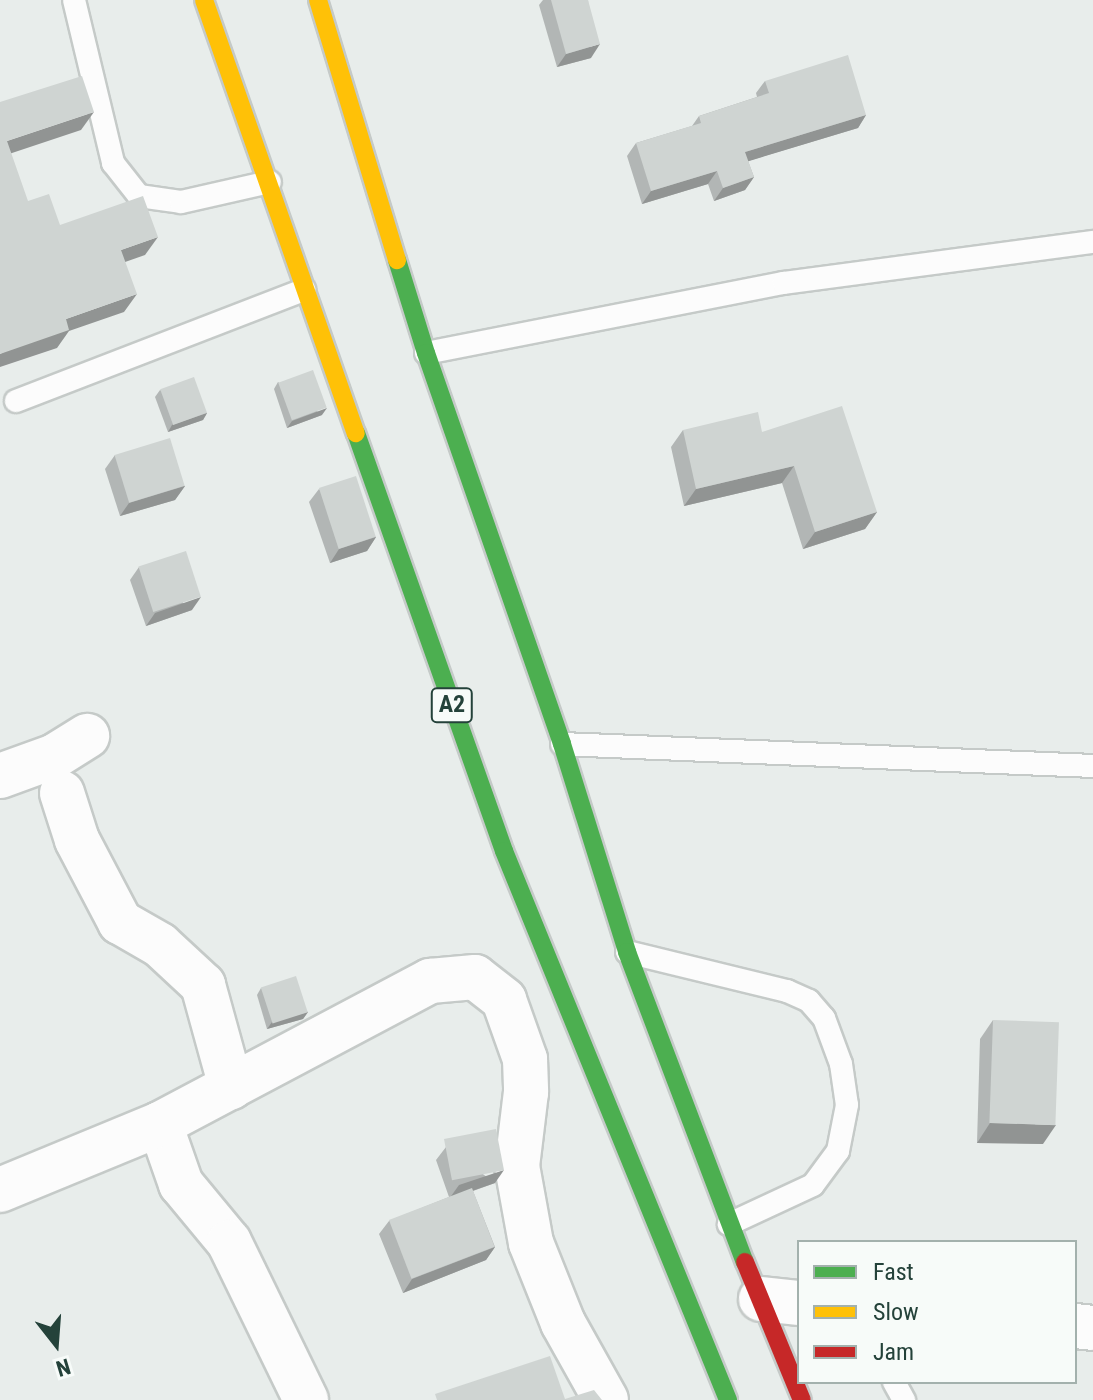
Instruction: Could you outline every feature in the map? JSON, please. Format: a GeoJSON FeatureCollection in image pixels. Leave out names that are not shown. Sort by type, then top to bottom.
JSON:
{"type":"FeatureCollection","features":[{"type":"Feature","properties":{"kind":"highway","name":"A2"},"geometry":{"type":"LineString","coordinates":[[204,0],[504,851],[728,1400]]}},
{"type":"Feature","properties":{"kind":"highway"},"geometry":{"type":"LineString","coordinates":[[318,0],[426,353],[562,744],[627,952],[729,1224],[780,1301],[797,1378]]}},
{"type":"Feature","properties":{"kind":"street"},"geometry":{"type":"LineString","coordinates":[[0,776],[55,756],[87,736]]}},
{"type":"Feature","properties":{"kind":"street"},"geometry":{"type":"LineString","coordinates":[[62,793],[77,840],[120,922],[160,945],[203,985],[231,1087]]}},
{"type":"Feature","properties":{"kind":"street"},"geometry":{"type":"LineString","coordinates":[[0,1190],[160,1124],[430,981],[475,977],[504,1000],[525,1059],[526,1092],[517,1166],[531,1243],[563,1323],[606,1400]]}},
{"type":"Feature","properties":{"kind":"street"},"geometry":{"type":"LineString","coordinates":[[160,1124],[181,1184],[229,1242],[306,1400]]}},
{"type":"Feature","properties":{"kind":"lane"},"geometry":{"type":"LineString","coordinates":[[74,0],[113,163],[139,196],[181,202],[270,182]]}},
{"type":"Feature","properties":{"kind":"lane"},"geometry":{"type":"LineString","coordinates":[[426,353],[784,283],[1093,242]]}},
{"type":"Feature","properties":{"kind":"lane"},"geometry":{"type":"LineString","coordinates":[[16,401],[304,290]]}},
{"type":"Feature","properties":{"kind":"lane"},"geometry":{"type":"LineString","coordinates":[[562,744],[1093,766]]}},
{"type":"Feature","properties":{"kind":"lane"},"geometry":{"type":"LineString","coordinates":[[627,952],[798,996],[809,1001],[824,1018],[833,1041],[841,1064],[847,1105],[838,1151],[813,1185],[729,1224]]}},
{"type":"Feature","properties":{"kind":"building"},"geometry":{"type":"Polygon","coordinates":[[[551,0],[588,0],[600,44],[566,54],[551,0]]]}},
{"type":"Feature","properties":{"kind":"building"},"geometry":{"type":"Polygon","coordinates":[[[848,55],[866,115],[745,152],[754,177],[723,188],[717,171],[651,191],[636,143],[701,123],[699,116],[769,93],[765,81],[848,55]]]}},
{"type":"Feature","properties":{"kind":"building"},"geometry":{"type":"Polygon","coordinates":[[[82,76],[94,112],[7,141],[28,201],[49,194],[60,225],[143,196],[158,237],[121,250],[137,294],[66,319],[69,330],[0,354],[0,102],[82,76]]]}},
{"type":"Feature","properties":{"kind":"building"},"geometry":{"type":"Polygon","coordinates":[[[313,370],[327,408],[292,420],[278,383],[313,370]]]}},
{"type":"Feature","properties":{"kind":"building"},"geometry":{"type":"Polygon","coordinates":[[[194,377],[207,413],[173,425],[160,389],[194,377]]]}},
{"type":"Feature","properties":{"kind":"building"},"geometry":{"type":"Polygon","coordinates":[[[842,406],[877,512],[815,532],[794,466],[696,489],[683,430],[758,412],[762,432],[842,406]]]}},
{"type":"Feature","properties":{"kind":"building"},"geometry":{"type":"Polygon","coordinates":[[[170,438],[185,486],[129,503],[115,455],[170,438]]]}},
{"type":"Feature","properties":{"kind":"building"},"geometry":{"type":"Polygon","coordinates":[[[356,476],[376,537],[339,549],[319,488],[356,476]]]}},
{"type":"Feature","properties":{"kind":"building"},"geometry":{"type":"Polygon","coordinates":[[[186,551],[201,597],[153,612],[138,566],[186,551]]]}},
{"type":"Feature","properties":{"kind":"building"},"geometry":{"type":"Polygon","coordinates":[[[296,976],[308,1012],[273,1024],[261,987],[296,976]]]}},
{"type":"Feature","properties":{"kind":"building"},"geometry":{"type":"Polygon","coordinates":[[[993,1020],[1059,1022],[1055,1125],[989,1123],[993,1020]]]}},
{"type":"Feature","properties":{"kind":"building"},"geometry":{"type":"Polygon","coordinates":[[[496,1129],[504,1170],[452,1180],[444,1139],[496,1129]]]}},
{"type":"Feature","properties":{"kind":"building"},"geometry":{"type":"Polygon","coordinates":[[[472,1188],[495,1247],[411,1279],[389,1220],[472,1188]]]}},
{"type":"Feature","properties":{"kind":"building"},"geometry":{"type":"Polygon","coordinates":[[[550,1356],[565,1399],[594,1390],[602,1400],[437,1400],[435,1394],[550,1356]]]}},
{"type":"Feature","properties":{"kind":"traffic: fast"},"geometry":{"type":"LineString","coordinates":[[397,260],[426,353],[562,744],[627,952],[745,1262]]}},
{"type":"Feature","properties":{"kind":"traffic: fast"},"geometry":{"type":"LineString","coordinates":[[356,433],[504,851],[728,1400]]}},
{"type":"Feature","properties":{"kind":"traffic: slow"},"geometry":{"type":"LineString","coordinates":[[204,0],[356,433]]}},
{"type":"Feature","properties":{"kind":"traffic: slow"},"geometry":{"type":"LineString","coordinates":[[318,0],[397,260]]}},
{"type":"Feature","properties":{"kind":"traffic: jam"},"geometry":{"type":"LineString","coordinates":[[745,1262],[802,1400]]}}]}
